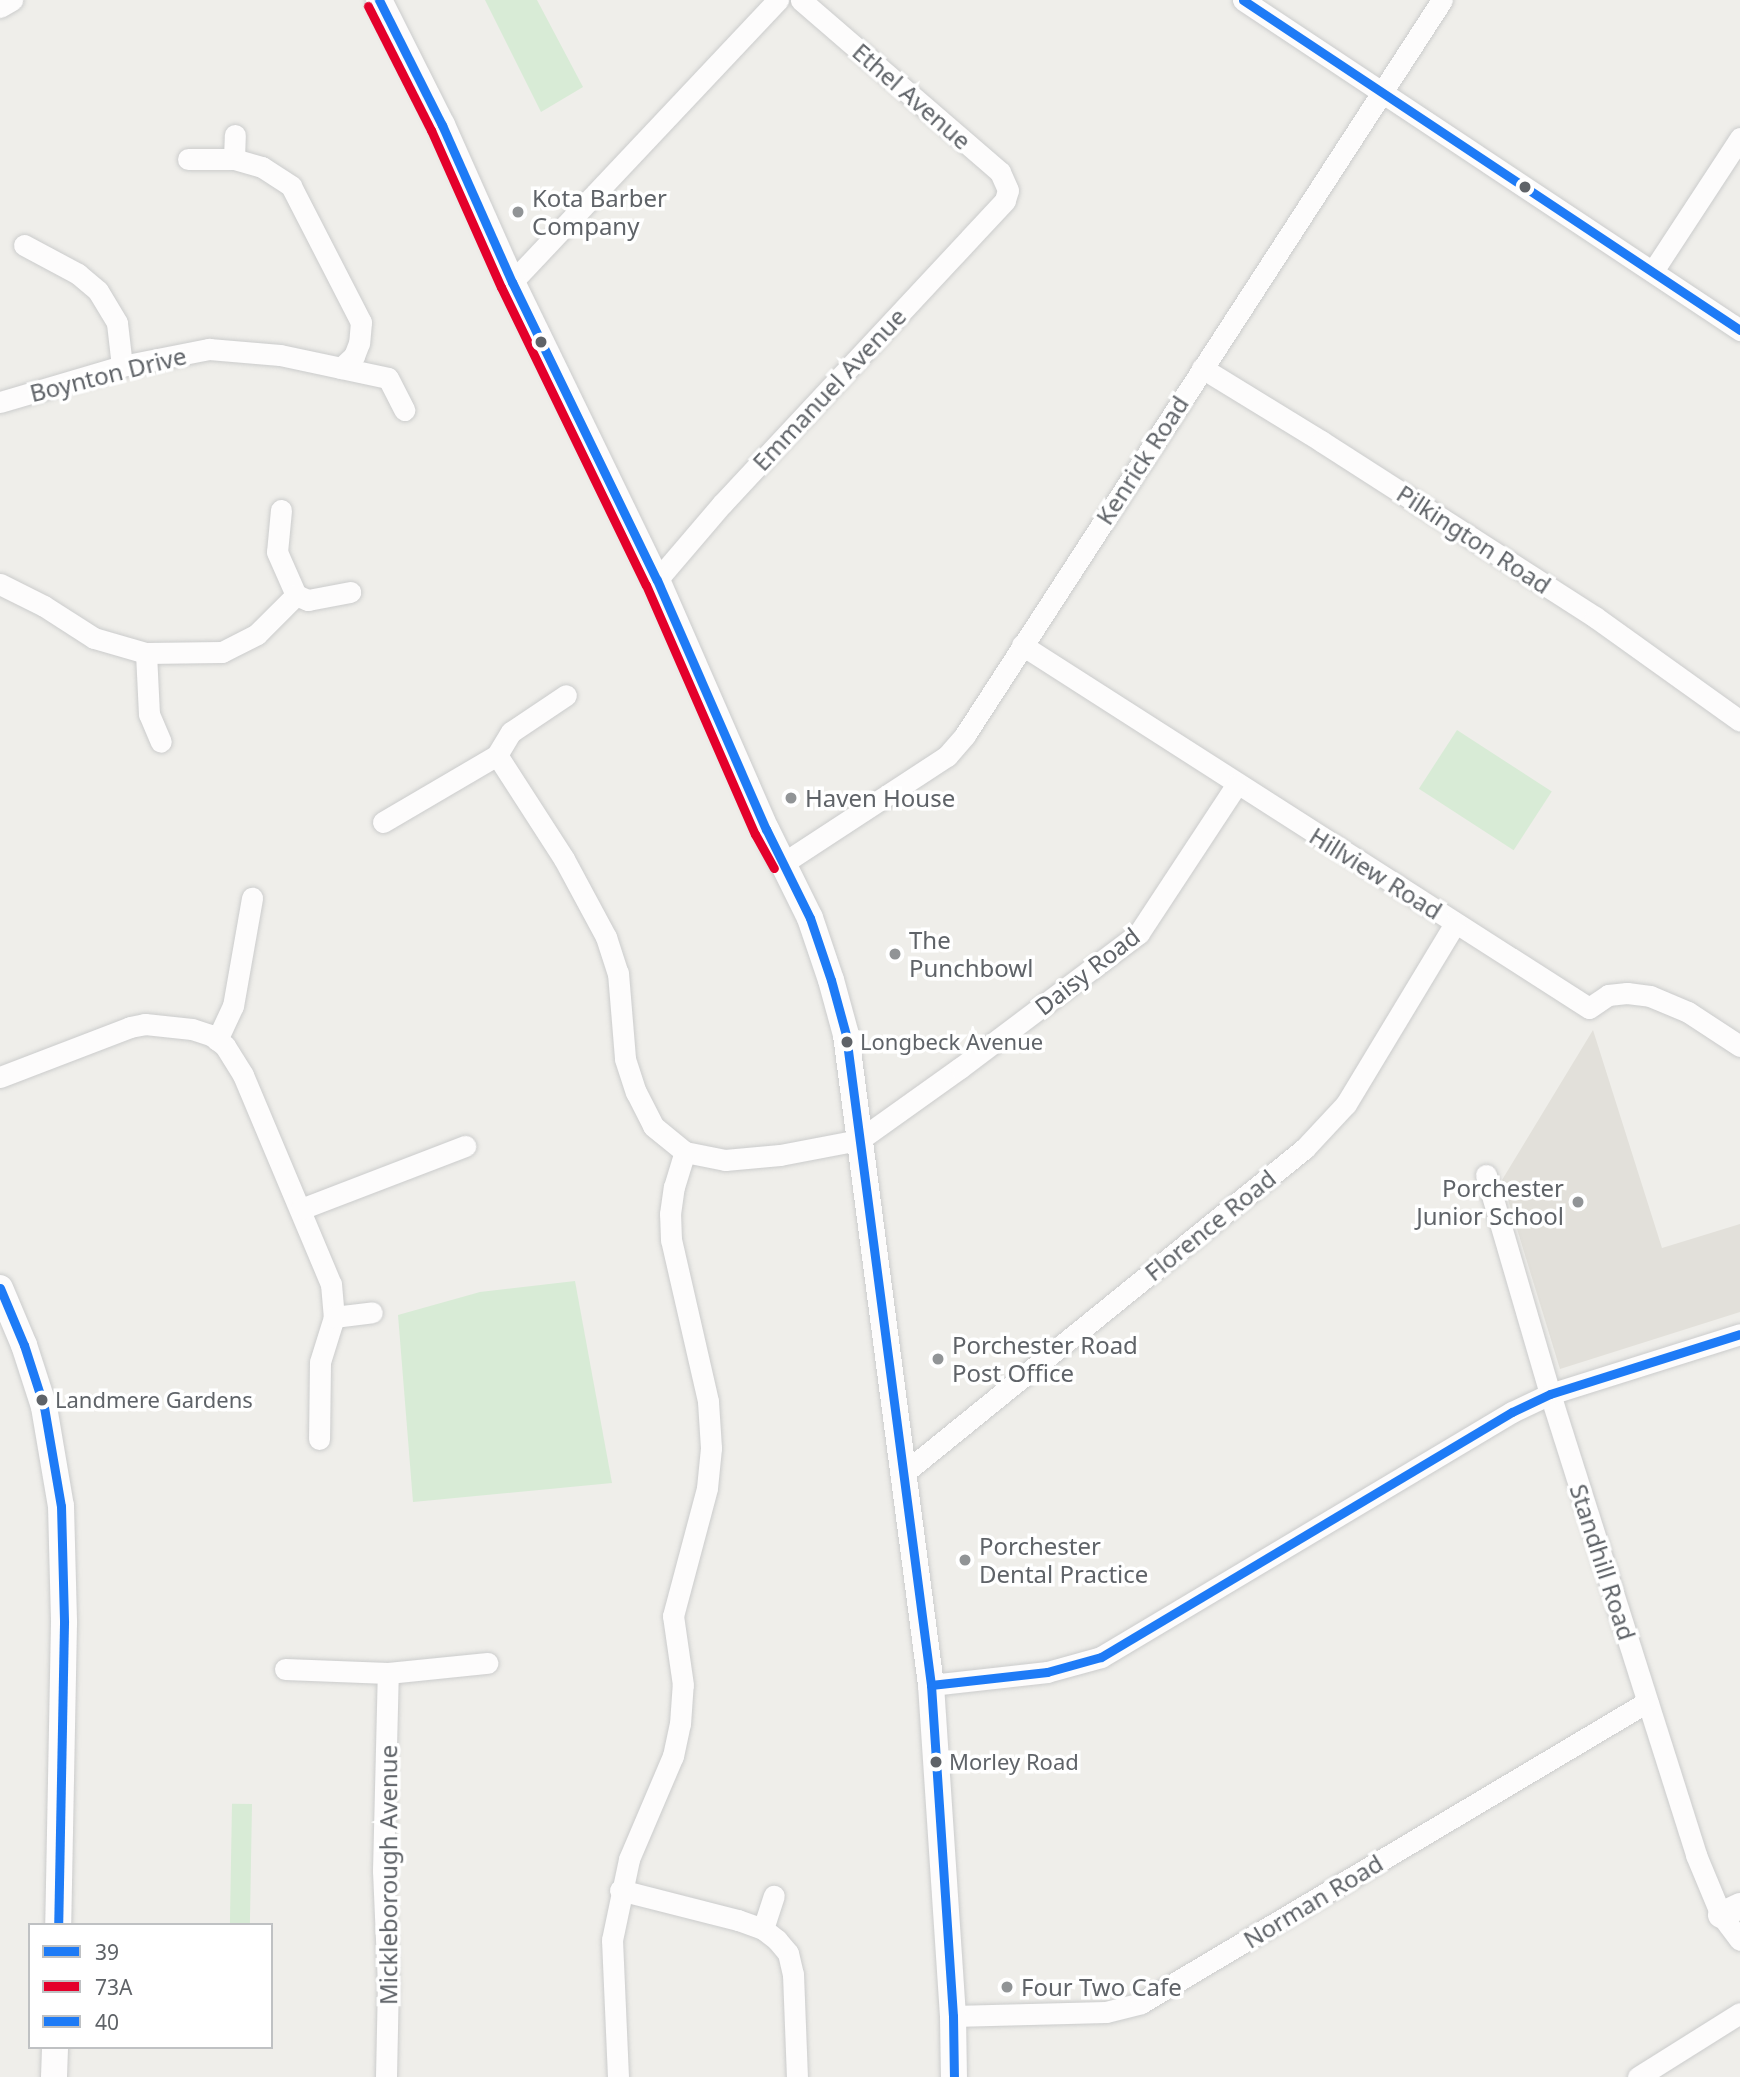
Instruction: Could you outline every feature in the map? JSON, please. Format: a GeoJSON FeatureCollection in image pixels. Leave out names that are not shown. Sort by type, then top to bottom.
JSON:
{"type":"FeatureCollection","features":[{"type":"Feature","properties":{"kind":"street"},"geometry":{"type":"LineString","coordinates":[[0,7],[12,0]]}},
{"type":"Feature","properties":{"kind":"street"},"geometry":{"type":"LineString","coordinates":[[379,0],[442,125],[512,282],[657,580],[766,830],[785,862],[810,918],[831,980],[846,1035],[931,1685],[953,2016],[954,2077]]}},
{"type":"Feature","properties":{"kind":"street"},"geometry":{"type":"LineString","coordinates":[[512,282],[778,0]]}},
{"type":"Feature","properties":{"kind":"street","name":"Ethel Avenue"},"geometry":{"type":"LineString","coordinates":[[801,0],[1000,172],[1008,190],[1004,200]]}},
{"type":"Feature","properties":{"kind":"street"},"geometry":{"type":"LineString","coordinates":[[1243,0],[1740,330]]}},
{"type":"Feature","properties":{"kind":"street","name":"Kenrick Road"},"geometry":{"type":"LineString","coordinates":[[785,862],[947,756],[965,735],[1442,0]]}},
{"type":"Feature","properties":{"kind":"street"},"geometry":{"type":"LineString","coordinates":[[234,159],[235,135]]}},
{"type":"Feature","properties":{"kind":"street"},"geometry":{"type":"LineString","coordinates":[[1653,271],[1740,138]]}},
{"type":"Feature","properties":{"kind":"street"},"geometry":{"type":"LineString","coordinates":[[188,159],[234,159],[261,167],[291,186],[361,322],[359,343],[354,356],[341,368]]}},
{"type":"Feature","properties":{"kind":"street","name":"Emmanuel Avenue"},"geometry":{"type":"LineString","coordinates":[[657,580],[722,503],[1004,200]]}},
{"type":"Feature","properties":{"kind":"street"},"geometry":{"type":"LineString","coordinates":[[24,245],[78,274],[98,291],[117,323],[122,366]]}},
{"type":"Feature","properties":{"kind":"street","name":"Boynton Drive"},"geometry":{"type":"LineString","coordinates":[[0,402],[122,366],[209,349],[280,355],[388,378],[404,410]]}},
{"type":"Feature","properties":{"kind":"street","name":"Pilkington Road"},"geometry":{"type":"LineString","coordinates":[[1202,368],[1321,440],[1583,610],[1740,721]]}},
{"type":"Feature","properties":{"kind":"street"},"geometry":{"type":"LineString","coordinates":[[281,510],[277,552],[296,595],[308,600],[350,592]]}},
{"type":"Feature","properties":{"kind":"street"},"geometry":{"type":"LineString","coordinates":[[0,584],[44,606],[94,638],[146,653],[222,652],[238,646],[264,628],[296,595]]}},
{"type":"Feature","properties":{"kind":"street","name":"Hillview Road"},"geometry":{"type":"LineString","coordinates":[[1022,645],[1589,1007],[1608,995],[1628,993],[1650,996],[1688,1012],[1740,1046]]}},
{"type":"Feature","properties":{"kind":"street"},"geometry":{"type":"LineString","coordinates":[[146,653],[149,714],[162,742]]}},
{"type":"Feature","properties":{"kind":"street"},"geometry":{"type":"LineString","coordinates":[[383,822],[497,755],[511,732],[566,695]]}},
{"type":"Feature","properties":{"kind":"street"},"geometry":{"type":"LineString","coordinates":[[497,755],[564,859],[600,924],[618,972],[625,1059],[636,1093],[653,1126],[685,1152],[725,1160],[780,1155],[859,1140]]}},
{"type":"Feature","properties":{"kind":"street","name":"Daisy Road"},"geometry":{"type":"LineString","coordinates":[[859,1140],[1139,933],[1237,784]]}},
{"type":"Feature","properties":{"kind":"street"},"geometry":{"type":"LineString","coordinates":[[217,1040],[233,1006],[252,898]]}},
{"type":"Feature","properties":{"kind":"street","name":"Florence Road"},"geometry":{"type":"LineString","coordinates":[[904,1473],[1305,1148],[1346,1104],[1455,923]]}},
{"type":"Feature","properties":{"kind":"street"},"geometry":{"type":"LineString","coordinates":[[0,1077],[130,1027],[145,1024],[192,1029],[217,1040],[243,1075],[331,1284],[334,1318],[320,1362],[319,1439]]}},
{"type":"Feature","properties":{"kind":"street"},"geometry":{"type":"LineString","coordinates":[[301,1209],[466,1146]]}},
{"type":"Feature","properties":{"kind":"street"},"geometry":{"type":"LineString","coordinates":[[618,2077],[612,1940],[620,1890],[629,1859],[673,1756],[680,1724],[683,1685],[673,1616],[707,1488],[711,1448],[708,1401],[671,1240],[670,1214],[674,1187],[685,1152]]}},
{"type":"Feature","properties":{"kind":"street","name":"Standhill Road"},"geometry":{"type":"LineString","coordinates":[[1486,1175],[1550,1394],[1696,1855],[1730,1911],[1740,1940]]}},
{"type":"Feature","properties":{"kind":"street"},"geometry":{"type":"LineString","coordinates":[[0,1288],[24,1345],[44,1407],[61,1506],[64,1623],[58,1923]]}},
{"type":"Feature","properties":{"kind":"street"},"geometry":{"type":"LineString","coordinates":[[334,1318],[372,1311]]}},
{"type":"Feature","properties":{"kind":"street"},"geometry":{"type":"LineString","coordinates":[[931,1685],[1046,1672],[1101,1657],[1458,1442],[1550,1394],[1740,1334]]}},
{"type":"Feature","properties":{"kind":"street"},"geometry":{"type":"LineString","coordinates":[[285,1669],[388,1673],[487,1663]]}},
{"type":"Feature","properties":{"kind":"street","name":"Mickleborough Avenue"},"geometry":{"type":"LineString","coordinates":[[386,2077],[388,1985],[383,1871],[388,1673]]}},
{"type":"Feature","properties":{"kind":"street","name":"Norman Road"},"geometry":{"type":"LineString","coordinates":[[953,2016],[1106,2012],[1141,2003],[1647,1702]]}},
{"type":"Feature","properties":{"kind":"street"},"geometry":{"type":"LineString","coordinates":[[620,1890],[762,1929],[788,1953],[793,1974],[797,2077]]}},
{"type":"Feature","properties":{"kind":"street"},"geometry":{"type":"LineString","coordinates":[[762,1929],[775,1896]]}},
{"type":"Feature","properties":{"kind":"street"},"geometry":{"type":"LineString","coordinates":[[1639,2077],[1740,2013]]}},
{"type":"Feature","properties":{"kind":"street"},"geometry":{"type":"LineString","coordinates":[[54,2077],[55,2049]]}},
{"type":"Feature","properties":{"kind":"shaded area","name":"Porchester Junior School"},"geometry":{"type":"Polygon","coordinates":[[[1593,1030],[1662,1248],[1740,1224],[1740,1312],[1560,1369],[1502,1180],[1593,1030]]]}},
{"type":"Feature","properties":{"kind":"green space"},"geometry":{"type":"Polygon","coordinates":[[[485,0],[537,0],[583,87],[541,112],[485,0]]]}},
{"type":"Feature","properties":{"kind":"green space"},"geometry":{"type":"Polygon","coordinates":[[[1457,730],[1552,792],[1514,850],[1419,789],[1457,730]]]}},
{"type":"Feature","properties":{"kind":"green space"},"geometry":{"type":"Polygon","coordinates":[[[575,1281],[612,1483],[413,1502],[398,1315],[480,1292],[575,1281]]]}},
{"type":"Feature","properties":{"kind":"green space"},"geometry":{"type":"Polygon","coordinates":[[[232,1804],[252,1804],[250,1923],[230,1923],[232,1804]]]}},
{"type":"Feature","properties":{"kind":"transit line","name":"39"},"geometry":{"type":"LineString","coordinates":[[379,0],[442,125],[512,282],[657,580],[766,829],[810,918],[831,980],[846,1035],[931,1685],[953,2016],[954,2077]]}},
{"type":"Feature","properties":{"kind":"transit line","name":"39"},"geometry":{"type":"LineString","coordinates":[[1243,0],[1740,330]]}},
{"type":"Feature","properties":{"kind":"transit line","name":"73A"},"geometry":{"type":"LineString","coordinates":[[368,6],[431,130],[501,287],[646,585],[755,834],[774,868]]}},
{"type":"Feature","properties":{"kind":"transit line","name":"40"},"geometry":{"type":"LineString","coordinates":[[0,1288],[24,1345],[44,1407],[61,1506],[64,1623],[58,1923]]}},
{"type":"Feature","properties":{"kind":"transit line","name":"39"},"geometry":{"type":"LineString","coordinates":[[931,1685],[1047,1672],[1101,1657],[1512,1412],[1550,1394],[1740,1334]]}},
{"type":"Feature","properties":{"kind":"place","name":"Kota Barber Company"},"geometry":{"type":"Point","coordinates":[518,212]}},
{"type":"Feature","properties":{"kind":"place","name":"Haven House"},"geometry":{"type":"Point","coordinates":[791,798]}},
{"type":"Feature","properties":{"kind":"place","name":"The Punchbowl"},"geometry":{"type":"Point","coordinates":[895,954]}},
{"type":"Feature","properties":{"kind":"place","name":"Longbeck Avenue"},"geometry":{"type":"Point","coordinates":[847,1042]}},
{"type":"Feature","properties":{"kind":"place","name":"Porchester Junior School"},"geometry":{"type":"Point","coordinates":[1578,1202]}},
{"type":"Feature","properties":{"kind":"place","name":"Porchester Road Post Office"},"geometry":{"type":"Point","coordinates":[938,1359]}},
{"type":"Feature","properties":{"kind":"place","name":"Landmere Gardens"},"geometry":{"type":"Point","coordinates":[42,1400]}},
{"type":"Feature","properties":{"kind":"place","name":"Porchester Dental Practice"},"geometry":{"type":"Point","coordinates":[965,1560]}},
{"type":"Feature","properties":{"kind":"place","name":"Morley Road"},"geometry":{"type":"Point","coordinates":[936,1762]}},
{"type":"Feature","properties":{"kind":"place","name":"Four Two Cafe"},"geometry":{"type":"Point","coordinates":[1007,1987]}}]}
